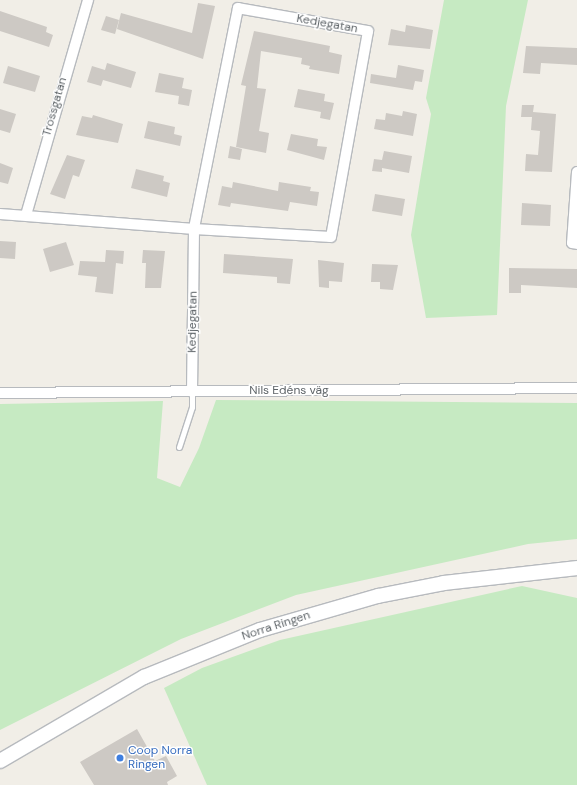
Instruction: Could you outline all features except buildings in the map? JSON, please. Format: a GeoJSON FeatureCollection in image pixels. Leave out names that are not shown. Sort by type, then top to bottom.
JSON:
{"type":"FeatureCollection","features":[{"type":"Feature","properties":{"kind":"main road","name":"Norra Ringen"},"geometry":{"type":"LineString","coordinates":[[0,761],[144,676],[260,630],[378,596],[444,584],[577,568]]}},
{"type":"Feature","properties":{"kind":"street","name":"Trossgatan"},"geometry":{"type":"LineString","coordinates":[[26,215],[88,0]]}},
{"type":"Feature","properties":{"kind":"street","name":"Kedjegatan"},"geometry":{"type":"LineString","coordinates":[[192,392],[194,229],[238,8],[368,31],[331,237],[194,229]]}},
{"type":"Feature","properties":{"kind":"street"},"geometry":{"type":"LineString","coordinates":[[574,244],[577,172]]}},
{"type":"Feature","properties":{"kind":"street"},"geometry":{"type":"LineString","coordinates":[[0,214],[194,229]]}},
{"type":"Feature","properties":{"kind":"street","name":"Nils Edéns väg"},"geometry":{"type":"LineString","coordinates":[[0,393],[577,388]]}},
{"type":"Feature","properties":{"kind":"lane"},"geometry":{"type":"LineString","coordinates":[[179,447],[192,407],[192,392]]}},
{"type":"Feature","properties":{"kind":"green space"},"geometry":{"type":"Polygon","coordinates":[[[444,0],[528,0],[506,106],[497,315],[426,318],[411,235],[431,114],[426,98],[444,0]]]}},
{"type":"Feature","properties":{"kind":"green space"},"geometry":{"type":"Polygon","coordinates":[[[216,400],[577,403],[577,539],[528,544],[296,595],[181,639],[0,730],[0,404],[163,401],[157,478],[180,487],[199,448],[216,400]]]}},
{"type":"Feature","properties":{"kind":"green space"},"geometry":{"type":"Polygon","coordinates":[[[522,586],[577,598],[577,785],[207,785],[164,688],[202,668],[280,640],[522,586]]]}},
{"type":"Feature","properties":{"kind":"place","name":"Coop Norra Ringen"},"geometry":{"type":"Point","coordinates":[120,758]}}]}
